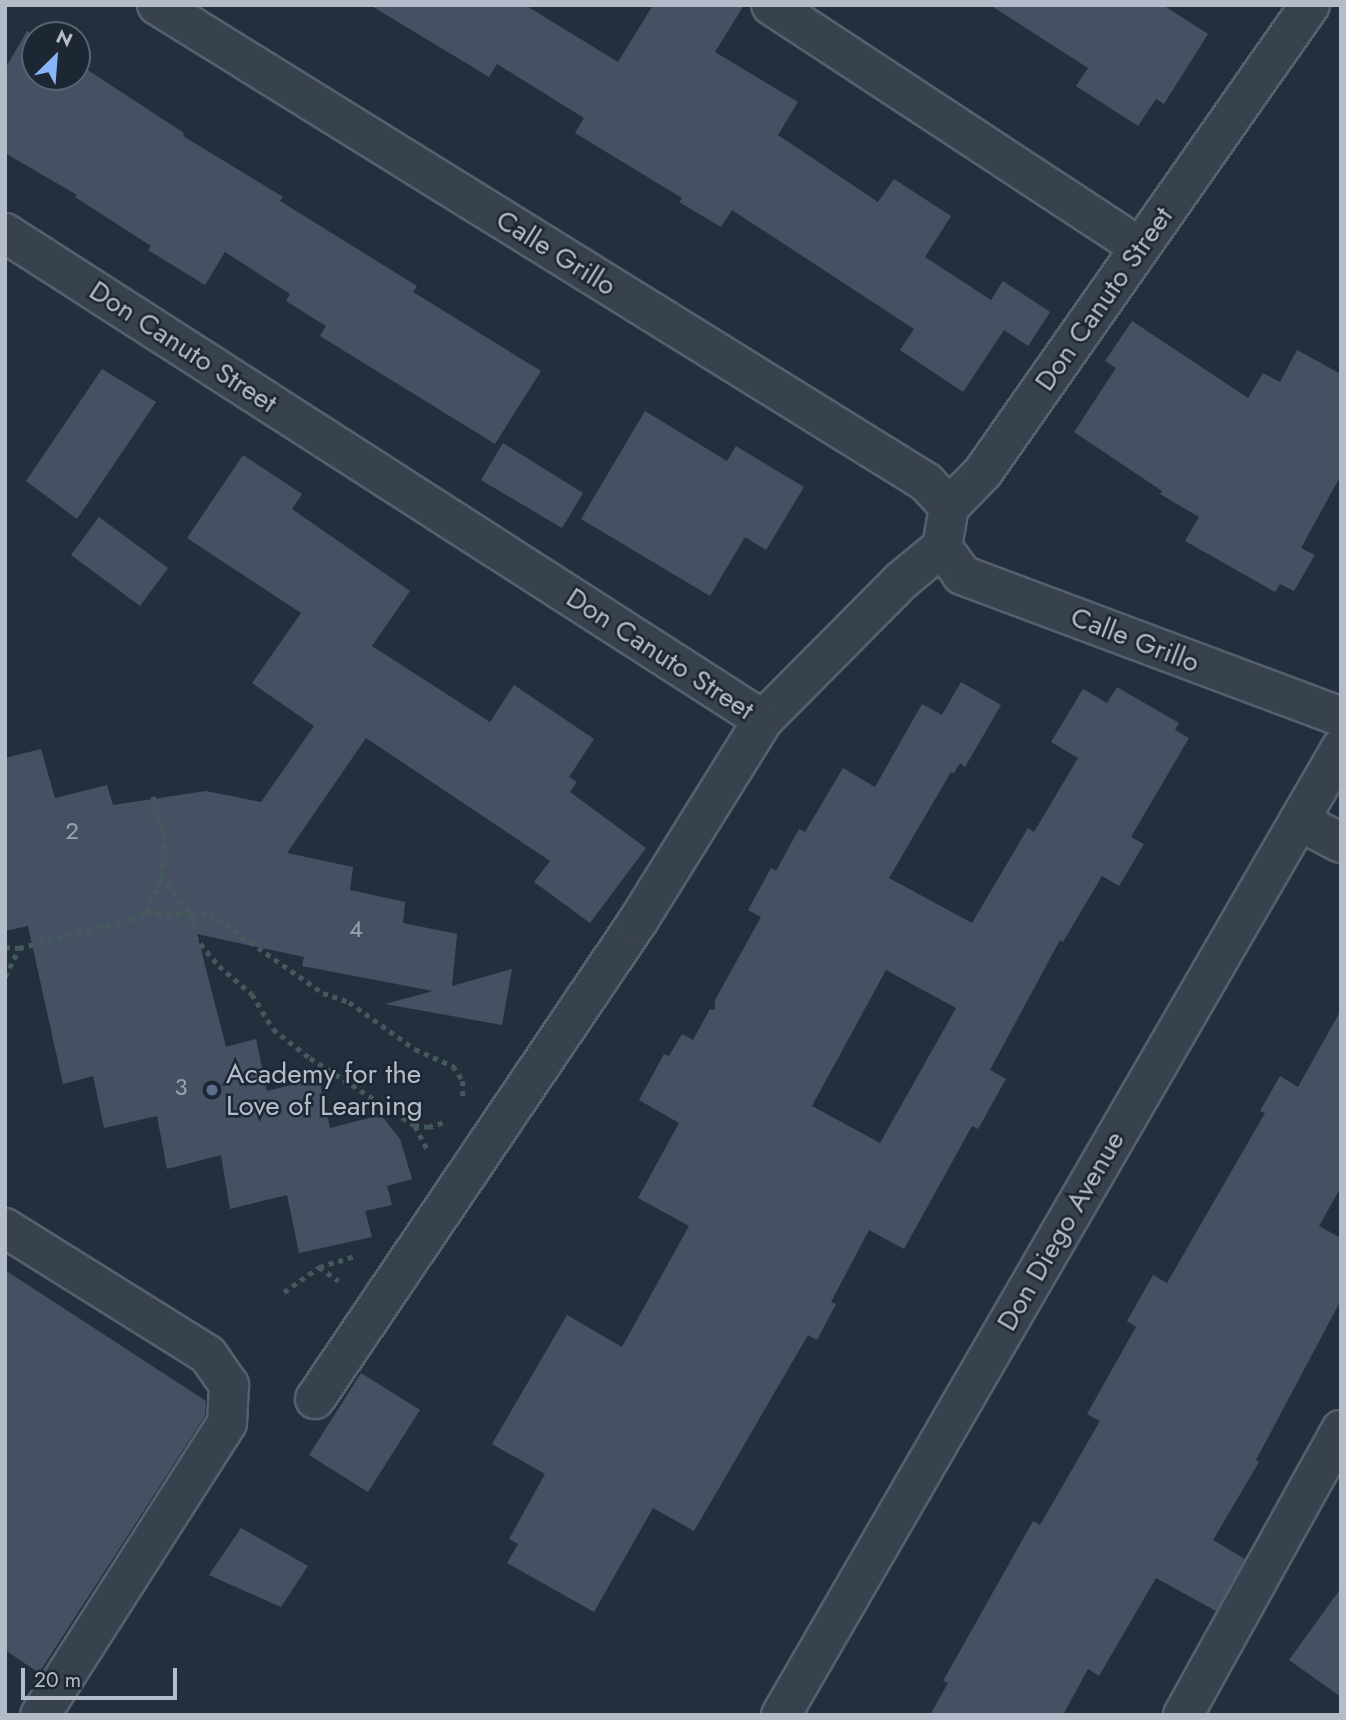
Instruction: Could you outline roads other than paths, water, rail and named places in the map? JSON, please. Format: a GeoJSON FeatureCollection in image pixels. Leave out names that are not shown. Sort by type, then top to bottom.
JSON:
{"type":"FeatureCollection","features":[{"type":"Feature","properties":{"kind":"street","name":"Calle Grillo"},"geometry":{"type":"LineString","coordinates":[[157,5],[197,16],[926,482],[949,507]]}},
{"type":"Feature","properties":{"kind":"street"},"geometry":{"type":"LineString","coordinates":[[771,5],[1140,247]]}},
{"type":"Feature","properties":{"kind":"street","name":"Don Canuto Street"},"geometry":{"type":"LineString","coordinates":[[949,507],[983,472],[1310,5]]}},
{"type":"Feature","properties":{"kind":"street","name":"Don Canuto Street"},"geometry":{"type":"LineString","coordinates":[[5,233],[763,720],[902,580],[942,547]]}},
{"type":"Feature","properties":{"kind":"street"},"geometry":{"type":"LineString","coordinates":[[942,547],[949,507]]}},
{"type":"Feature","properties":{"kind":"street","name":"Calle Grillo"},"geometry":{"type":"LineString","coordinates":[[942,547],[962,575],[1341,717]]}},
{"type":"Feature","properties":{"kind":"street"},"geometry":{"type":"LineString","coordinates":[[315,1399],[638,920],[763,720]]}},
{"type":"Feature","properties":{"kind":"street","name":"Don Diego Avenue"},"geometry":{"type":"LineString","coordinates":[[781,1715],[1341,748]]}},
{"type":"Feature","properties":{"kind":"street"},"geometry":{"type":"LineString","coordinates":[[1299,821],[1341,843]]}},
{"type":"Feature","properties":{"kind":"street"},"geometry":{"type":"LineString","coordinates":[[5,1228],[208,1355],[229,1385],[227,1423],[40,1715]]}},
{"type":"Feature","properties":{"kind":"street"},"geometry":{"type":"LineString","coordinates":[[1183,1715],[1341,1430]]}},
{"type":"Feature","properties":{"kind":"place","name":"Academy for the Love of Learning"},"geometry":{"type":"Point","coordinates":[212,1090]}}]}
